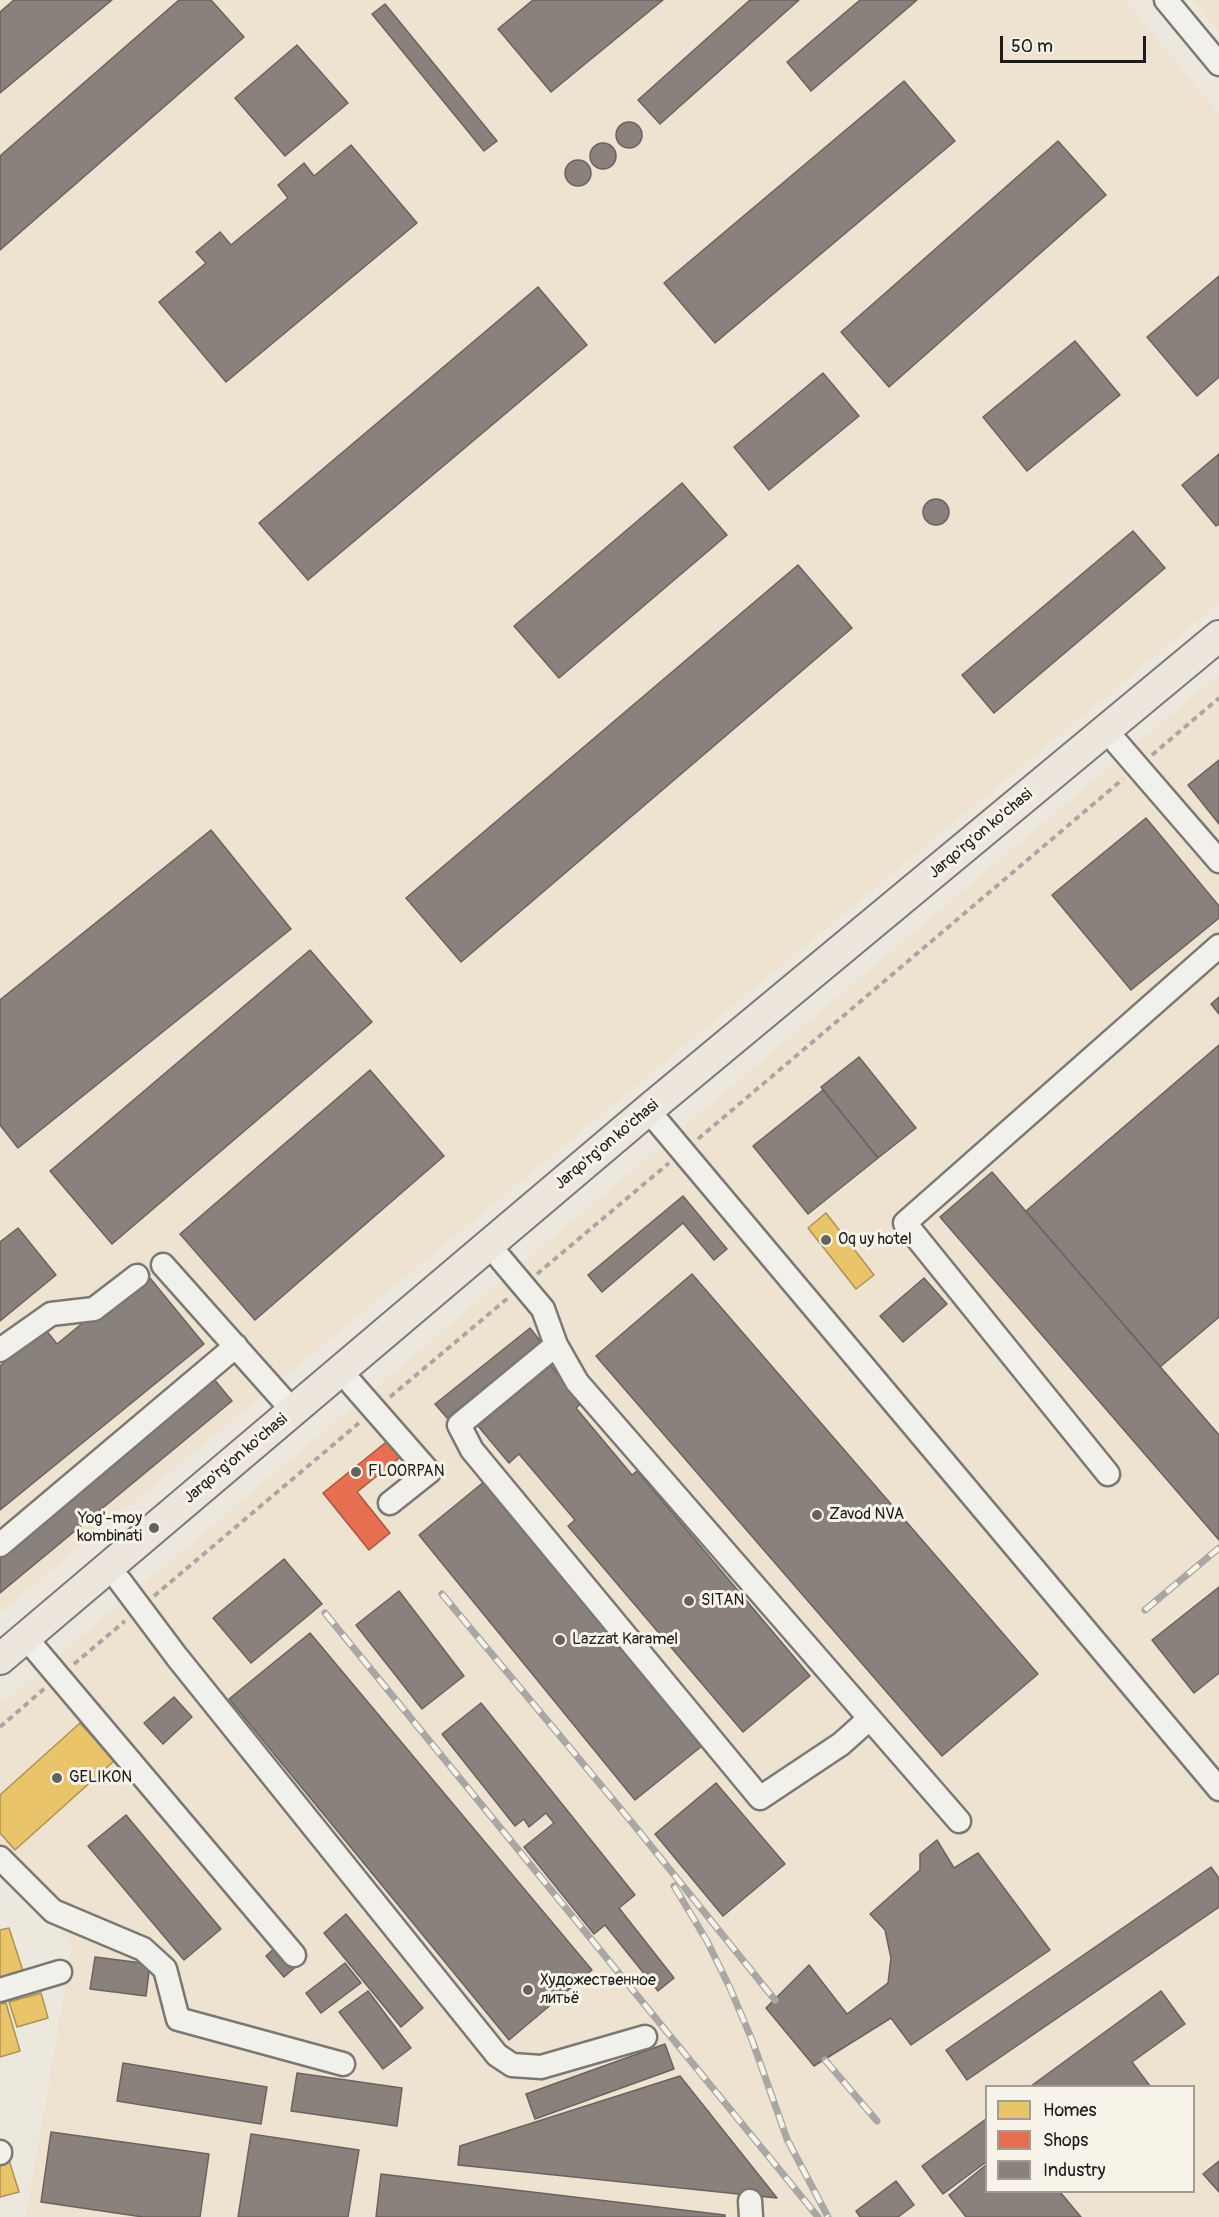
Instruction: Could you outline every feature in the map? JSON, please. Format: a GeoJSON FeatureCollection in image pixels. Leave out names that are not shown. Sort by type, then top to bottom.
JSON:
{"type":"FeatureCollection","features":[{"type":"Feature","properties":{"kind":"main road","name":"Jarqo'rg'on ko'chasi"},"geometry":{"type":"LineString","coordinates":[[0,1659],[32,1644],[120,1581],[500,1258],[653,1116],[1219,636]]}},
{"type":"Feature","properties":{"kind":"main road","name":"Jarqo'rg'on ko'chasi"},"geometry":{"type":"LineString","coordinates":[[0,1682],[32,1644],[294,1411],[653,1116],[1219,659]]}},
{"type":"Feature","properties":{"kind":"street"},"geometry":{"type":"LineString","coordinates":[[1166,0],[1219,64]]}},
{"type":"Feature","properties":{"kind":"street"},"geometry":{"type":"LineString","coordinates":[[1117,743],[1219,861]]}},
{"type":"Feature","properties":{"kind":"street"},"geometry":{"type":"LineString","coordinates":[[1108,1474],[905,1223],[1219,946]]}},
{"type":"Feature","properties":{"kind":"street"},"geometry":{"type":"LineString","coordinates":[[653,1116],[1219,1789]]}},
{"type":"Feature","properties":{"kind":"street"},"geometry":{"type":"LineString","coordinates":[[500,1258],[543,1309],[556,1345],[577,1382],[958,1821]]}},
{"type":"Feature","properties":{"kind":"street"},"geometry":{"type":"LineString","coordinates":[[163,1265],[294,1411]]}},
{"type":"Feature","properties":{"kind":"street"},"geometry":{"type":"LineString","coordinates":[[0,1350],[51,1314],[94,1309],[137,1276]]}},
{"type":"Feature","properties":{"kind":"street"},"geometry":{"type":"LineString","coordinates":[[556,1345],[459,1425],[472,1450],[760,1798],[841,1744],[869,1719]]}},
{"type":"Feature","properties":{"kind":"street"},"geometry":{"type":"LineString","coordinates":[[0,1545],[236,1346]]}},
{"type":"Feature","properties":{"kind":"street"},"geometry":{"type":"LineString","coordinates":[[352,1384],[429,1472],[390,1503]]}},
{"type":"Feature","properties":{"kind":"street"},"geometry":{"type":"LineString","coordinates":[[120,1581],[139,1609],[497,2055],[512,2066],[541,2067],[645,2037]]}},
{"type":"Feature","properties":{"kind":"street"},"geometry":{"type":"LineString","coordinates":[[32,1644],[294,1955]]}},
{"type":"Feature","properties":{"kind":"street"},"geometry":{"type":"LineString","coordinates":[[0,1858],[53,1911],[142,1949],[165,1969],[178,2019],[343,2064]]}},
{"type":"Feature","properties":{"kind":"street"},"geometry":{"type":"LineString","coordinates":[[0,1990],[60,1972]]}},
{"type":"Feature","properties":{"kind":"path"},"geometry":{"type":"LineString","coordinates":[[0,1727],[1219,698]]}},
{"type":"Feature","properties":{"kind":"shaded area"},"geometry":{"type":"Polygon","coordinates":[[[0,0],[1125,0],[1219,114],[1219,603],[0,1613],[0,0]]]}},
{"type":"Feature","properties":{"kind":"shaded area"},"geometry":{"type":"Polygon","coordinates":[[[1192,0],[1219,0],[1219,32],[1192,0]]]}},
{"type":"Feature","properties":{"kind":"shaded area"},"geometry":{"type":"Polygon","coordinates":[[[1219,674],[1219,2217],[26,2217],[72,1944],[0,1848],[0,1705],[1219,674]]]}},
{"type":"Feature","properties":{"kind":"building: Homes"},"geometry":{"type":"Polygon","coordinates":[[[826,1213],[874,1275],[856,1289],[808,1228],[826,1213]]]}},
{"type":"Feature","properties":{"kind":"building: Homes","name":"GELIKON"},"geometry":{"type":"Polygon","coordinates":[[[80,1723],[114,1761],[15,1850],[0,1833],[0,1795],[80,1723]]]}},
{"type":"Feature","properties":{"kind":"building: Homes"},"geometry":{"type":"Polygon","coordinates":[[[9,1928],[23,1971],[0,1979],[0,1930],[9,1928]]]}},
{"type":"Feature","properties":{"kind":"building: Homes"},"geometry":{"type":"Polygon","coordinates":[[[41,1993],[48,2018],[17,2027],[9,2002],[41,1993]]]}},
{"type":"Feature","properties":{"kind":"building: Homes"},"geometry":{"type":"Polygon","coordinates":[[[6,2003],[20,2051],[0,2057],[0,2004],[6,2003]]]}},
{"type":"Feature","properties":{"kind":"building: Homes"},"geometry":{"type":"Polygon","coordinates":[[[9,2160],[19,2192],[0,2197],[0,2162],[9,2160]]]}},
{"type":"Feature","properties":{"kind":"building: Shops"},"geometry":{"type":"Polygon","coordinates":[[[390,1439],[403,1455],[357,1492],[390,1533],[369,1550],[323,1493],[390,1439]]]}},
{"type":"Feature","properties":{"kind":"building: Industry"},"geometry":{"type":"Polygon","coordinates":[[[14,0],[112,0],[0,93],[0,12],[14,0]]]}},
{"type":"Feature","properties":{"kind":"building: Industry"},"geometry":{"type":"Polygon","coordinates":[[[179,0],[211,0],[244,37],[0,250],[0,156],[179,0]]]}},
{"type":"Feature","properties":{"kind":"building: Industry"},"geometry":{"type":"Polygon","coordinates":[[[533,0],[663,0],[551,92],[498,29],[533,0]]]}},
{"type":"Feature","properties":{"kind":"building: Industry"},"geometry":{"type":"Polygon","coordinates":[[[750,0],[799,0],[660,124],[638,100],[750,0]]]}},
{"type":"Feature","properties":{"kind":"building: Industry"},"geometry":{"type":"Polygon","coordinates":[[[860,0],[917,0],[811,91],[787,62],[860,0]]]}},
{"type":"Feature","properties":{"kind":"building: Industry"},"geometry":{"type":"Polygon","coordinates":[[[385,4],[497,141],[484,151],[372,14],[385,4]]]}},
{"type":"Feature","properties":{"kind":"building: Industry"},"geometry":{"type":"Polygon","coordinates":[[[297,45],[348,103],[285,156],[235,98],[297,45]]]}},
{"type":"Feature","properties":{"kind":"building: Industry"},"geometry":{"type":"Polygon","coordinates":[[[904,81],[955,141],[715,343],[664,283],[904,81]]]}},
{"type":"Feature","properties":{"kind":"building: Industry"},"geometry":{"type":"Polygon","coordinates":[[[629,122],[638,126],[642,135],[638,144],[629,148],[620,144],[616,135],[620,126],[629,122]]]}},
{"type":"Feature","properties":{"kind":"building: Industry"},"geometry":{"type":"Polygon","coordinates":[[[1058,141],[1106,195],[889,387],[841,332],[1058,141]]]}},
{"type":"Feature","properties":{"kind":"building: Industry"},"geometry":{"type":"Polygon","coordinates":[[[603,143],[612,147],[616,156],[612,165],[603,169],[594,165],[590,156],[594,147],[603,143]]]}},
{"type":"Feature","properties":{"kind":"building: Industry"},"geometry":{"type":"Polygon","coordinates":[[[351,145],[417,223],[226,382],[159,302],[206,263],[196,252],[220,232],[231,245],[288,198],[278,185],[304,163],[314,176],[351,145]]]}},
{"type":"Feature","properties":{"kind":"building: Industry"},"geometry":{"type":"Polygon","coordinates":[[[578,160],[587,164],[591,173],[587,182],[578,186],[569,182],[565,173],[569,164],[578,160]]]}},
{"type":"Feature","properties":{"kind":"building: Industry"},"geometry":{"type":"Polygon","coordinates":[[[1219,276],[1219,377],[1197,396],[1147,337],[1219,276]]]}},
{"type":"Feature","properties":{"kind":"building: Industry"},"geometry":{"type":"Polygon","coordinates":[[[538,287],[587,345],[308,580],[259,523],[538,287]]]}},
{"type":"Feature","properties":{"kind":"building: Industry"},"geometry":{"type":"Polygon","coordinates":[[[1075,341],[1120,395],[1027,471],[983,417],[1075,341]]]}},
{"type":"Feature","properties":{"kind":"building: Industry"},"geometry":{"type":"Polygon","coordinates":[[[823,373],[859,416],[769,490],[734,447],[823,373]]]}},
{"type":"Feature","properties":{"kind":"building: Industry"},"geometry":{"type":"Polygon","coordinates":[[[1219,454],[1219,524],[1216,526],[1182,485],[1219,454]]]}},
{"type":"Feature","properties":{"kind":"building: Industry"},"geometry":{"type":"Polygon","coordinates":[[[682,483],[727,535],[559,678],[514,626],[682,483]]]}},
{"type":"Feature","properties":{"kind":"building: Industry"},"geometry":{"type":"Polygon","coordinates":[[[936,499],[945,503],[949,512],[945,521],[936,525],[927,521],[923,512],[927,503],[936,499]]]}},
{"type":"Feature","properties":{"kind":"building: Industry"},"geometry":{"type":"Polygon","coordinates":[[[1133,531],[1165,568],[994,713],[962,675],[1133,531]]]}},
{"type":"Feature","properties":{"kind":"building: Industry"},"geometry":{"type":"Polygon","coordinates":[[[798,565],[852,628],[461,962],[406,898],[798,565]]]}},
{"type":"Feature","properties":{"kind":"building: Industry"},"geometry":{"type":"Polygon","coordinates":[[[1219,760],[1219,824],[1188,785],[1219,760]]]}},
{"type":"Feature","properties":{"kind":"building: Industry"},"geometry":{"type":"Polygon","coordinates":[[[1146,818],[1219,906],[1219,918],[1131,990],[1052,895],[1146,818]]]}},
{"type":"Feature","properties":{"kind":"building: Industry"},"geometry":{"type":"Polygon","coordinates":[[[211,830],[291,929],[18,1148],[0,1125],[0,1000],[211,830]]]}},
{"type":"Feature","properties":{"kind":"building: Industry"},"geometry":{"type":"Polygon","coordinates":[[[310,950],[372,1022],[112,1244],[50,1171],[310,950]]]}},
{"type":"Feature","properties":{"kind":"building: Industry"},"geometry":{"type":"Polygon","coordinates":[[[1219,997],[1219,1014],[1211,1004],[1219,997]]]}},
{"type":"Feature","properties":{"kind":"building: Industry"},"geometry":{"type":"Polygon","coordinates":[[[1219,1045],[1219,1317],[1160,1367],[1026,1211],[1219,1045]]]}},
{"type":"Feature","properties":{"kind":"building: Industry"},"geometry":{"type":"Polygon","coordinates":[[[859,1057],[916,1128],[878,1158],[821,1087],[859,1057]]]}},
{"type":"Feature","properties":{"kind":"building: Industry"},"geometry":{"type":"Polygon","coordinates":[[[370,1070],[444,1156],[255,1320],[180,1234],[370,1070]]]}},
{"type":"Feature","properties":{"kind":"building: Industry"},"geometry":{"type":"Polygon","coordinates":[[[823,1090],[878,1158],[808,1214],[753,1146],[823,1090]]]}},
{"type":"Feature","properties":{"kind":"building: Industry"},"geometry":{"type":"Polygon","coordinates":[[[992,1172],[1219,1435],[1219,1540],[940,1217],[992,1172]]]}},
{"type":"Feature","properties":{"kind":"building: Industry"},"geometry":{"type":"Polygon","coordinates":[[[683,1196],[727,1249],[714,1260],[683,1223],[602,1292],[588,1275],[683,1196]]]}},
{"type":"Feature","properties":{"kind":"building: Industry"},"geometry":{"type":"Polygon","coordinates":[[[18,1228],[56,1275],[0,1321],[0,1242],[18,1228]]]}},
{"type":"Feature","properties":{"kind":"building: Industry"},"geometry":{"type":"Polygon","coordinates":[[[145,1272],[204,1344],[0,1510],[0,1366],[45,1329],[57,1344],[145,1272]]]}},
{"type":"Feature","properties":{"kind":"building: Industry","name":"Zavod NVA"},"geometry":{"type":"Polygon","coordinates":[[[692,1274],[1038,1674],[942,1756],[596,1356],[692,1274]]]}},
{"type":"Feature","properties":{"kind":"building: Industry"},"geometry":{"type":"Polygon","coordinates":[[[924,1278],[947,1304],[903,1342],[880,1316],[924,1278]]]}},
{"type":"Feature","properties":{"kind":"building: Industry"},"geometry":{"type":"Polygon","coordinates":[[[530,1328],[541,1342],[447,1418],[435,1404],[530,1328]]]}},
{"type":"Feature","properties":{"kind":"building: Industry","name":"SITAN"},"geometry":{"type":"Polygon","coordinates":[[[550,1365],[582,1403],[576,1408],[632,1475],[637,1471],[810,1676],[743,1732],[568,1526],[575,1520],[519,1454],[509,1463],[478,1426],[550,1365]]]}},
{"type":"Feature","properties":{"kind":"building: Industry"},"geometry":{"type":"Polygon","coordinates":[[[213,1378],[232,1401],[0,1593],[0,1554],[213,1378]]]}},
{"type":"Feature","properties":{"kind":"building: Industry","name":"Lazzat Karamel"},"geometry":{"type":"Polygon","coordinates":[[[485,1481],[702,1746],[635,1800],[419,1535],[485,1481]]]}},
{"type":"Feature","properties":{"kind":"building: Industry"},"geometry":{"type":"Polygon","coordinates":[[[284,1559],[322,1604],[251,1663],[213,1618],[284,1559]]]}},
{"type":"Feature","properties":{"kind":"building: Industry"},"geometry":{"type":"Polygon","coordinates":[[[1219,1587],[1219,1673],[1194,1693],[1152,1640],[1219,1587]]]}},
{"type":"Feature","properties":{"kind":"building: Industry"},"geometry":{"type":"Polygon","coordinates":[[[399,1591],[464,1676],[422,1709],[356,1625],[399,1591]]]}},
{"type":"Feature","properties":{"kind":"building: Industry"},"geometry":{"type":"Polygon","coordinates":[[[310,1633],[592,1970],[509,2040],[229,1699],[310,1633]]]}},
{"type":"Feature","properties":{"kind":"building: Industry"},"geometry":{"type":"Polygon","coordinates":[[[174,1697],[192,1717],[163,1744],[144,1723],[174,1697]]]}},
{"type":"Feature","properties":{"kind":"building: Industry"},"geometry":{"type":"Polygon","coordinates":[[[481,1703],[635,1895],[619,1908],[674,1978],[658,1991],[605,1925],[594,1934],[524,1847],[554,1823],[546,1813],[529,1827],[524,1819],[515,1826],[442,1734],[481,1703]]]}},
{"type":"Feature","properties":{"kind":"building: Industry"},"geometry":{"type":"Polygon","coordinates":[[[716,1783],[785,1864],[723,1916],[655,1834],[716,1783]]]}},
{"type":"Feature","properties":{"kind":"building: Industry"},"geometry":{"type":"Polygon","coordinates":[[[126,1815],[221,1929],[184,1960],[88,1846],[126,1815]]]}},
{"type":"Feature","properties":{"kind":"building: Industry"},"geometry":{"type":"Polygon","coordinates":[[[937,1840],[954,1868],[978,1853],[1050,1950],[911,2045],[891,2018],[814,2066],[766,2008],[809,1965],[847,2014],[888,1983],[891,1958],[885,1930],[870,1914],[920,1870],[920,1854],[937,1840]]]}},
{"type":"Feature","properties":{"kind":"building: Industry"},"geometry":{"type":"Polygon","coordinates":[[[1211,1867],[1219,1878],[1219,1907],[967,2080],[946,2050],[1211,1867]]]}},
{"type":"Feature","properties":{"kind":"building: Industry"},"geometry":{"type":"Polygon","coordinates":[[[346,1914],[423,2008],[401,2027],[324,1933],[346,1914]]]}},
{"type":"Feature","properties":{"kind":"building: Industry"},"geometry":{"type":"Polygon","coordinates":[[[279,1944],[298,1965],[284,1977],[266,1956],[279,1944]]]}},
{"type":"Feature","properties":{"kind":"building: Industry"},"geometry":{"type":"Polygon","coordinates":[[[95,1957],[150,1964],[146,1996],[90,1989],[95,1957]]]}},
{"type":"Feature","properties":{"kind":"building: Industry"},"geometry":{"type":"Polygon","coordinates":[[[345,1963],[361,1983],[321,2013],[306,1993],[345,1963]]]}},
{"type":"Feature","properties":{"kind":"building: Industry"},"geometry":{"type":"Polygon","coordinates":[[[368,1991],[411,2048],[383,2069],[339,2012],[368,1991]]]}},
{"type":"Feature","properties":{"kind":"building: Industry"},"geometry":{"type":"Polygon","coordinates":[[[1161,1991],[1185,2024],[1132,2062],[1149,2085],[1032,2085],[1161,1991]]]}},
{"type":"Feature","properties":{"kind":"building: Industry"},"geometry":{"type":"Polygon","coordinates":[[[665,2044],[674,2069],[535,2119],[526,2094],[665,2044]]]}},
{"type":"Feature","properties":{"kind":"building: Industry"},"geometry":{"type":"Polygon","coordinates":[[[123,2063],[267,2087],[261,2124],[117,2101],[123,2063]]]}},
{"type":"Feature","properties":{"kind":"building: Industry"},"geometry":{"type":"Polygon","coordinates":[[[297,2073],[402,2088],[397,2126],[291,2111],[297,2073]]]}},
{"type":"Feature","properties":{"kind":"building: Industry"},"geometry":{"type":"Polygon","coordinates":[[[680,2076],[777,2198],[458,2165],[460,2146],[680,2076]]]}},
{"type":"Feature","properties":{"kind":"building: Industry"},"geometry":{"type":"Polygon","coordinates":[[[985,2120],[985,2163],[943,2194],[922,2166],[985,2120]]]}},
{"type":"Feature","properties":{"kind":"building: Industry"},"geometry":{"type":"Polygon","coordinates":[[[51,2132],[209,2154],[200,2217],[143,2217],[41,2202],[51,2132]]]}},
{"type":"Feature","properties":{"kind":"building: Industry"},"geometry":{"type":"Polygon","coordinates":[[[251,2134],[359,2150],[348,2217],[238,2217],[251,2134]]]}},
{"type":"Feature","properties":{"kind":"building: Industry"},"geometry":{"type":"Polygon","coordinates":[[[1219,2161],[1219,2192],[1203,2174],[1219,2161]]]}},
{"type":"Feature","properties":{"kind":"building: Industry"},"geometry":{"type":"Polygon","coordinates":[[[985,2166],[985,2193],[1061,2193],[1081,2217],[966,2217],[949,2195],[985,2166]]]}},
{"type":"Feature","properties":{"kind":"building: Industry"},"geometry":{"type":"Polygon","coordinates":[[[381,2174],[725,2215],[725,2217],[376,2217],[381,2174]]]}},
{"type":"Feature","properties":{"kind":"building: Industry"},"geometry":{"type":"Polygon","coordinates":[[[896,2181],[914,2205],[898,2217],[860,2217],[856,2211],[896,2181]]]}},
{"type":"Feature","properties":{"kind":"railway"},"geometry":{"type":"LineString","coordinates":[[1145,1610],[1219,1548]]}},
{"type":"Feature","properties":{"kind":"railway"},"geometry":{"type":"LineString","coordinates":[[442,1594],[634,1825],[775,2000]]}},
{"type":"Feature","properties":{"kind":"railway"},"geometry":{"type":"LineString","coordinates":[[325,1613],[818,2217]]}},
{"type":"Feature","properties":{"kind":"railway"},"geometry":{"type":"LineString","coordinates":[[674,1886],[707,1941],[730,1988],[752,2040],[787,2139],[828,2217]]}},
{"type":"Feature","properties":{"kind":"railway"},"geometry":{"type":"LineString","coordinates":[[825,2060],[877,2121]]}},
{"type":"Feature","properties":{"kind":"place","name":"Oq uy hotel"},"geometry":{"type":"Point","coordinates":[826,1240]}},
{"type":"Feature","properties":{"kind":"place","name":"FLOORPAN"},"geometry":{"type":"Point","coordinates":[356,1472]}},
{"type":"Feature","properties":{"kind":"place","name":"Zavod NVA"},"geometry":{"type":"Point","coordinates":[817,1515]}},
{"type":"Feature","properties":{"kind":"place","name":"Yog'-moy kombinati"},"geometry":{"type":"Point","coordinates":[154,1528]}},
{"type":"Feature","properties":{"kind":"place","name":"SITAN"},"geometry":{"type":"Point","coordinates":[689,1601]}},
{"type":"Feature","properties":{"kind":"place","name":"Lazzat Karamel"},"geometry":{"type":"Point","coordinates":[560,1640]}},
{"type":"Feature","properties":{"kind":"place","name":"GELIKON"},"geometry":{"type":"Point","coordinates":[57,1778]}},
{"type":"Feature","properties":{"kind":"place","name":"Художественное литьё"},"geometry":{"type":"Point","coordinates":[528,1990]}}]}
